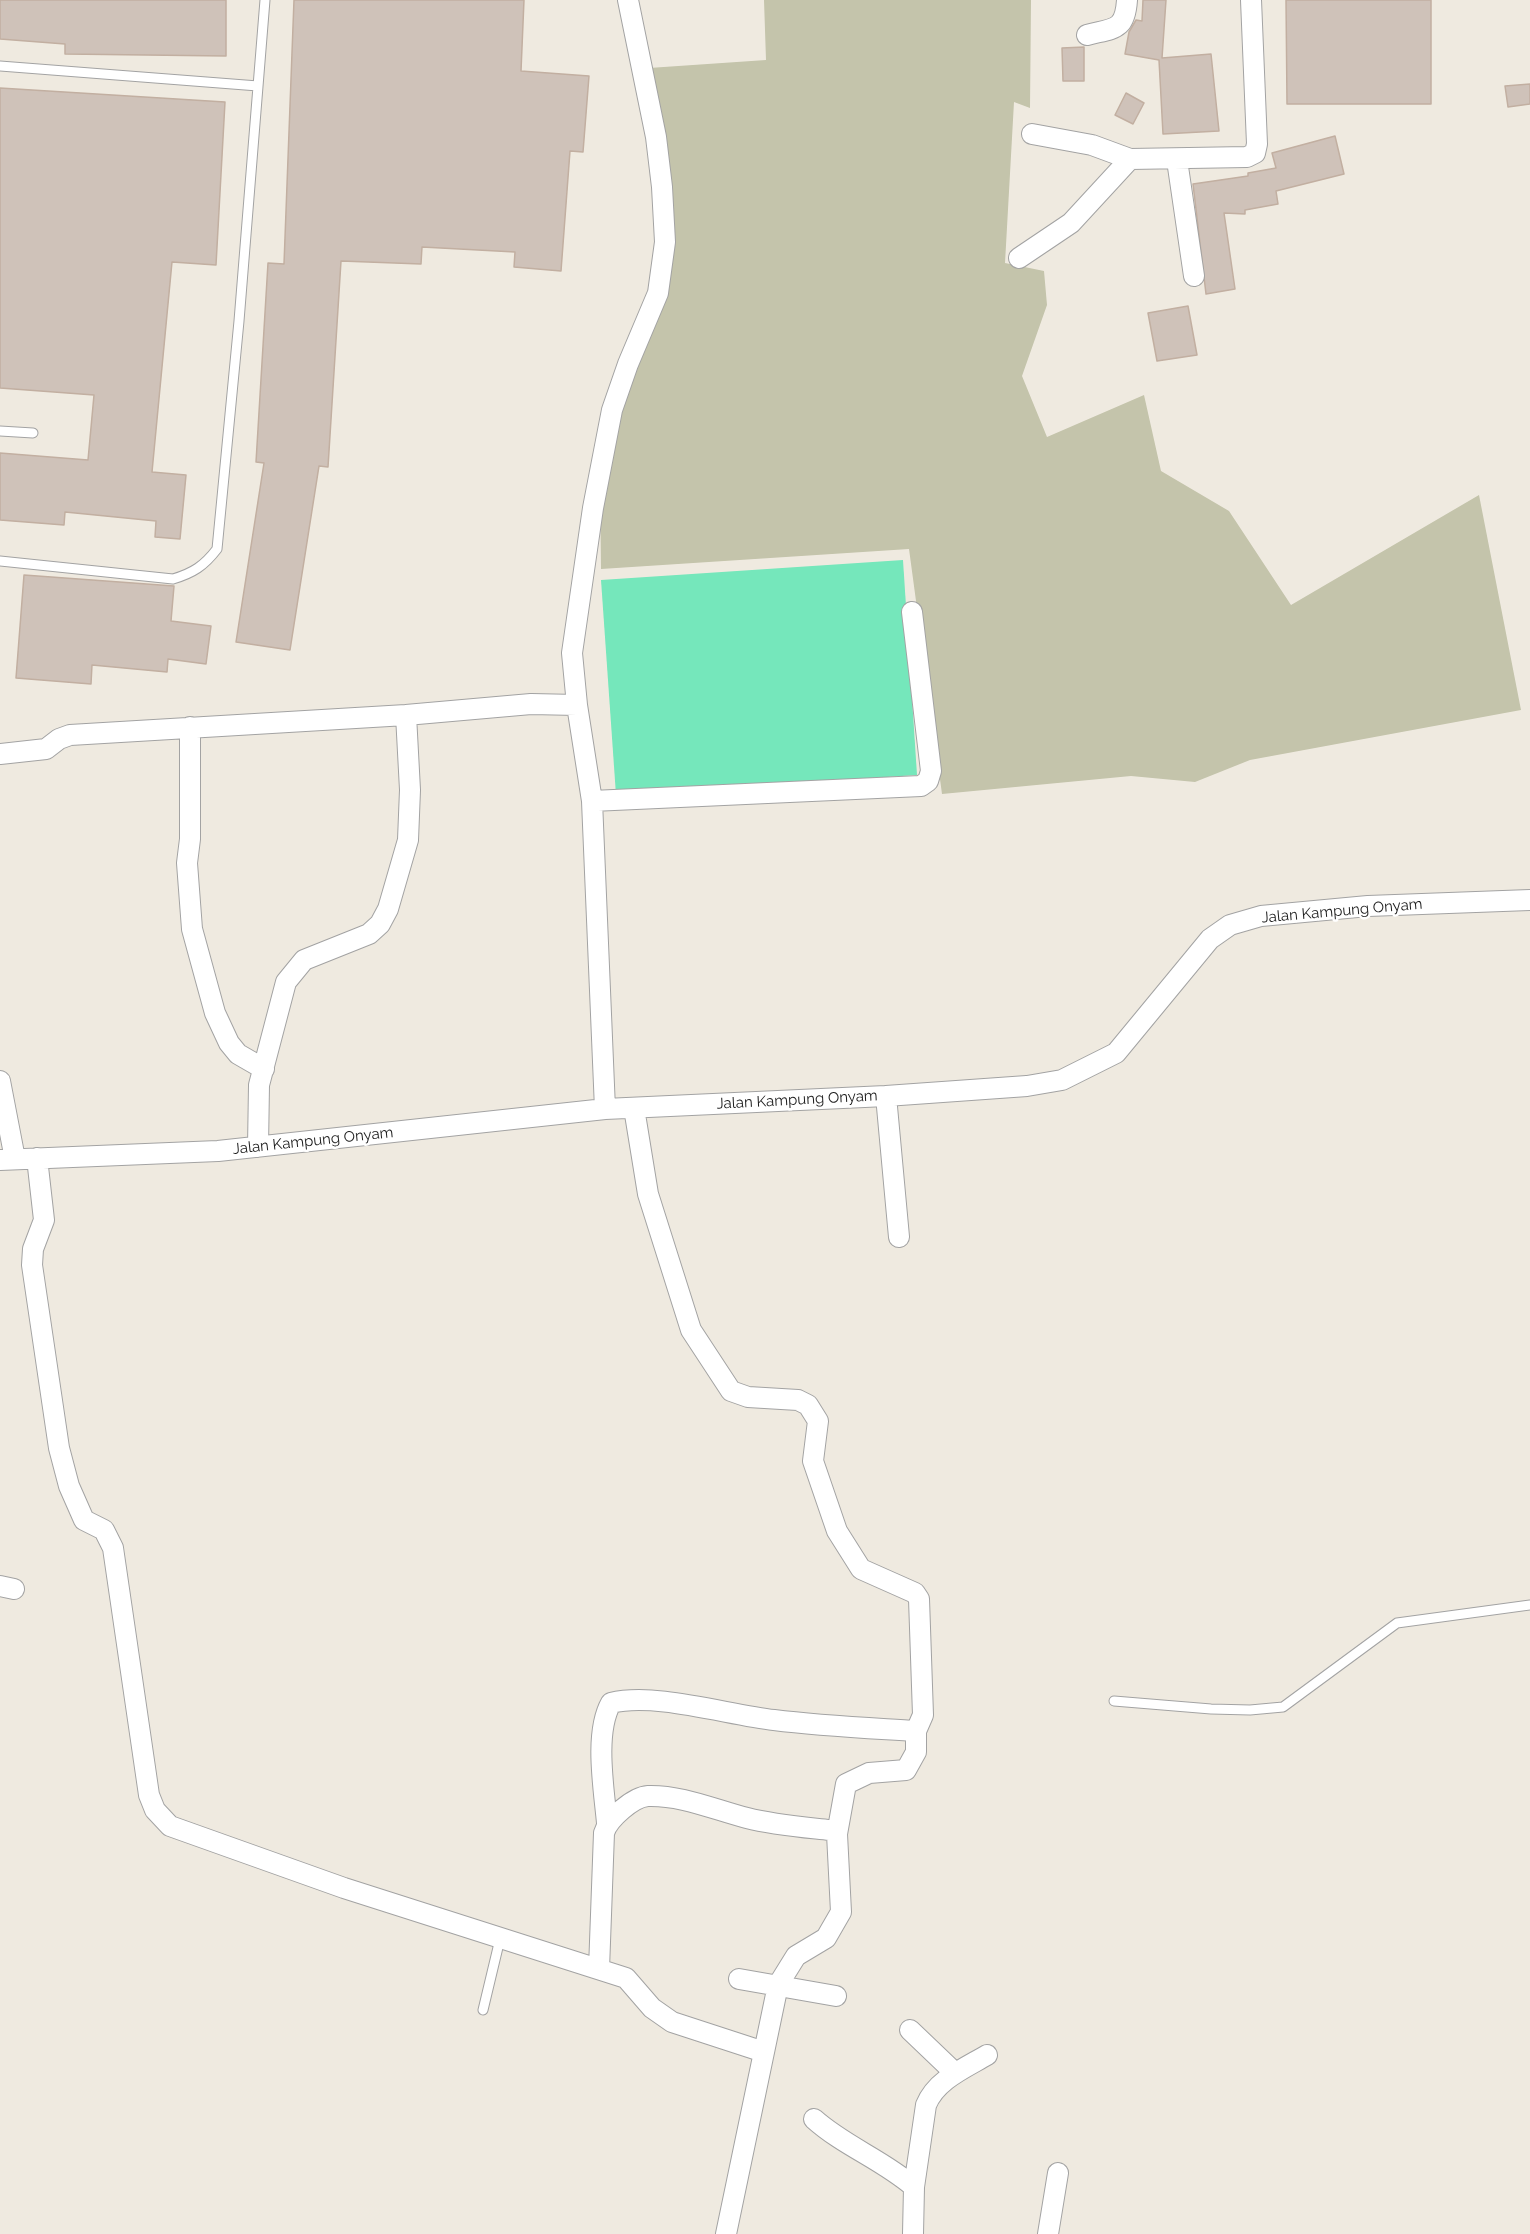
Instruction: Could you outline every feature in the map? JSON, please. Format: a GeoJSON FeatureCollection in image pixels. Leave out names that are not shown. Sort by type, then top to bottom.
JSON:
{"type":"FeatureCollection","features":[{"type":"Feature","properties":{"kind":"street"},"geometry":{"type":"LineString","coordinates":[[605,1109],[592,801],[577,705],[572,653],[593,508],[612,410],[628,364],[658,293],[665,242],[656,137],[628,0]]}},
{"type":"Feature","properties":{"kind":"street"},"geometry":{"type":"LineString","coordinates":[[1087,35],[1121,24],[1126,18],[1127,0]]}},
{"type":"Feature","properties":{"kind":"street"},"geometry":{"type":"LineString","coordinates":[[1032,134],[1092,145],[1130,159],[1177,160],[1247,157],[1255,153],[1257,144],[1251,0]]}},
{"type":"Feature","properties":{"kind":"street"},"geometry":{"type":"LineString","coordinates":[[1019,258],[1071,223],[1130,159]]}},
{"type":"Feature","properties":{"kind":"street"},"geometry":{"type":"LineString","coordinates":[[1177,160],[1194,276]]}},
{"type":"Feature","properties":{"kind":"street"},"geometry":{"type":"LineString","coordinates":[[592,801],[921,786],[928,781],[931,771],[912,612]]}},
{"type":"Feature","properties":{"kind":"street"},"geometry":{"type":"LineString","coordinates":[[0,754],[46,749],[59,739],[70,735],[406,715],[531,704],[577,705]]}},
{"type":"Feature","properties":{"kind":"street"},"geometry":{"type":"LineString","coordinates":[[258,1147],[259,1085],[286,982],[304,960],[369,934],[380,924],[388,909],[408,840],[410,790],[406,715]]}},
{"type":"Feature","properties":{"kind":"street"},"geometry":{"type":"LineString","coordinates":[[190,727],[188,863],[192,929],[215,1013],[229,1043],[238,1054],[264,1069]]}},
{"type":"Feature","properties":{"kind":"street","name":"Jalan Kampung Onyam"},"geometry":{"type":"LineString","coordinates":[[8,1160],[258,1147],[605,1109],[886,1096],[1027,1086],[1062,1080],[1116,1053],[1210,939],[1230,925],[1261,916],[1368,906],[1530,900]]}},
{"type":"Feature","properties":{"kind":"street"},"geometry":{"type":"LineString","coordinates":[[0,1081],[8,1160]]}},
{"type":"Feature","properties":{"kind":"street"},"geometry":{"type":"LineString","coordinates":[[886,1096],[899,1237]]}},
{"type":"Feature","properties":{"kind":"street"},"geometry":{"type":"LineString","coordinates":[[634,1108],[648,1194],[691,1330],[731,1391],[748,1397],[798,1400],[808,1405],[818,1421],[813,1461],[837,1531],[861,1569],[915,1593],[920,1599],[923,1715],[916,1731],[916,1752],[906,1770],[869,1773],[846,1784],[837,1834],[840,1912],[826,1938],[796,1956],[778,1985],[726,2234]]}},
{"type":"Feature","properties":{"kind":"street"},"geometry":{"type":"LineString","coordinates":[[37,1158],[44,1220],[33,1250],[32,1265],[59,1448],[75,1503],[84,1520],[104,1530],[113,1548],[149,1795],[155,1810],[170,1826],[344,1888],[626,1978],[652,2008],[672,2022],[764,2052]]}},
{"type":"Feature","properties":{"kind":"street"},"geometry":{"type":"LineString","coordinates":[[600,1969],[604,1833],[607,1823],[602,1758],[605,1714],[611,1703],[623,1700],[668,1703],[775,1720],[916,1731]]}},
{"type":"Feature","properties":{"kind":"street"},"geometry":{"type":"LineString","coordinates":[[607,1823],[637,1800],[649,1796],[699,1803],[747,1818],[830,1830],[837,1834]]}},
{"type":"Feature","properties":{"kind":"street"},"geometry":{"type":"LineString","coordinates":[[738,1979],[836,1996]]}},
{"type":"Feature","properties":{"kind":"street"},"geometry":{"type":"LineString","coordinates":[[910,2030],[955,2073]]}},
{"type":"Feature","properties":{"kind":"street"},"geometry":{"type":"LineString","coordinates":[[913,2234],[914,2187],[926,2105],[930,2094],[955,2073],[987,2055]]}},
{"type":"Feature","properties":{"kind":"street"},"geometry":{"type":"LineString","coordinates":[[814,2119],[826,2130],[897,2172],[914,2187]]}},
{"type":"Feature","properties":{"kind":"street"},"geometry":{"type":"LineString","coordinates":[[1048,2234],[1059,2173]]}},
{"type":"Feature","properties":{"kind":"lane"},"geometry":{"type":"LineString","coordinates":[[0,561],[173,579],[193,573],[207,563],[217,549],[265,0]]}},
{"type":"Feature","properties":{"kind":"lane"},"geometry":{"type":"LineString","coordinates":[[0,66],[258,86]]}},
{"type":"Feature","properties":{"kind":"lane"},"geometry":{"type":"LineString","coordinates":[[0,430],[33,433]]}},
{"type":"Feature","properties":{"kind":"lane"},"geometry":{"type":"LineString","coordinates":[[1114,1701],[1211,1709],[1250,1710],[1283,1707],[1397,1623],[1530,1605]]}},
{"type":"Feature","properties":{"kind":"lane"},"geometry":{"type":"LineString","coordinates":[[483,2010],[500,1939]]}},
{"type":"Feature","properties":{"kind":"shaded area"},"geometry":{"type":"Polygon","coordinates":[[[764,0],[1031,0],[1030,108],[1014,102],[1005,263],[1044,271],[1047,305],[1022,376],[1047,437],[1144,395],[1161,471],[1229,511],[1291,605],[1479,495],[1521,710],[1250,760],[1195,782],[1131,776],[942,794],[909,549],[601,569],[600,478],[626,392],[663,300],[649,68],[766,60],[764,0]]]}},
{"type":"Feature","properties":{"kind":"green space"},"geometry":{"type":"Polygon","coordinates":[[[903,560],[917,775],[616,795],[601,580],[903,560]]]}},
{"type":"Feature","properties":{"kind":"building"},"geometry":{"type":"Polygon","coordinates":[[[0,0],[226,0],[226,56],[65,54],[65,44],[0,39],[0,0]]]}},
{"type":"Feature","properties":{"kind":"building"},"geometry":{"type":"Polygon","coordinates":[[[294,0],[524,0],[521,71],[589,76],[583,152],[570,151],[561,271],[514,267],[515,252],[422,247],[421,264],[341,261],[328,467],[319,466],[290,650],[236,642],[264,463],[256,462],[268,263],[284,264],[294,0]]]}},
{"type":"Feature","properties":{"kind":"building"},"geometry":{"type":"Polygon","coordinates":[[[1143,0],[1166,0],[1162,58],[1211,54],[1219,131],[1163,134],[1159,60],[1125,54],[1129,32],[1136,20],[1142,21],[1143,0]]]}},
{"type":"Feature","properties":{"kind":"building"},"geometry":{"type":"Polygon","coordinates":[[[1286,0],[1431,0],[1431,104],[1287,104],[1286,0]]]}},
{"type":"Feature","properties":{"kind":"building"},"geometry":{"type":"Polygon","coordinates":[[[1084,47],[1084,81],[1063,81],[1062,48],[1084,47]]]}},
{"type":"Feature","properties":{"kind":"building"},"geometry":{"type":"Polygon","coordinates":[[[1530,84],[1530,104],[1508,107],[1505,86],[1530,84]]]}},
{"type":"Feature","properties":{"kind":"building"},"geometry":{"type":"Polygon","coordinates":[[[0,88],[225,102],[216,265],[172,262],[152,472],[186,475],[180,539],[155,537],[156,521],[65,512],[64,525],[0,520],[0,453],[88,460],[94,395],[0,388],[0,88]]]}},
{"type":"Feature","properties":{"kind":"building"},"geometry":{"type":"Polygon","coordinates":[[[1126,93],[1144,103],[1133,124],[1115,115],[1126,93]]]}},
{"type":"Feature","properties":{"kind":"building"},"geometry":{"type":"Polygon","coordinates":[[[1335,136],[1344,174],[1276,191],[1278,204],[1245,210],[1245,214],[1224,213],[1235,289],[1206,294],[1193,184],[1248,176],[1248,173],[1276,168],[1272,153],[1335,136]]]}},
{"type":"Feature","properties":{"kind":"building"},"geometry":{"type":"Polygon","coordinates":[[[1188,306],[1197,355],[1157,361],[1148,313],[1188,306]]]}},
{"type":"Feature","properties":{"kind":"building"},"geometry":{"type":"Polygon","coordinates":[[[24,575],[174,586],[171,621],[211,626],[206,664],[168,659],[167,672],[92,665],[91,684],[16,678],[24,575]]]}}]}
